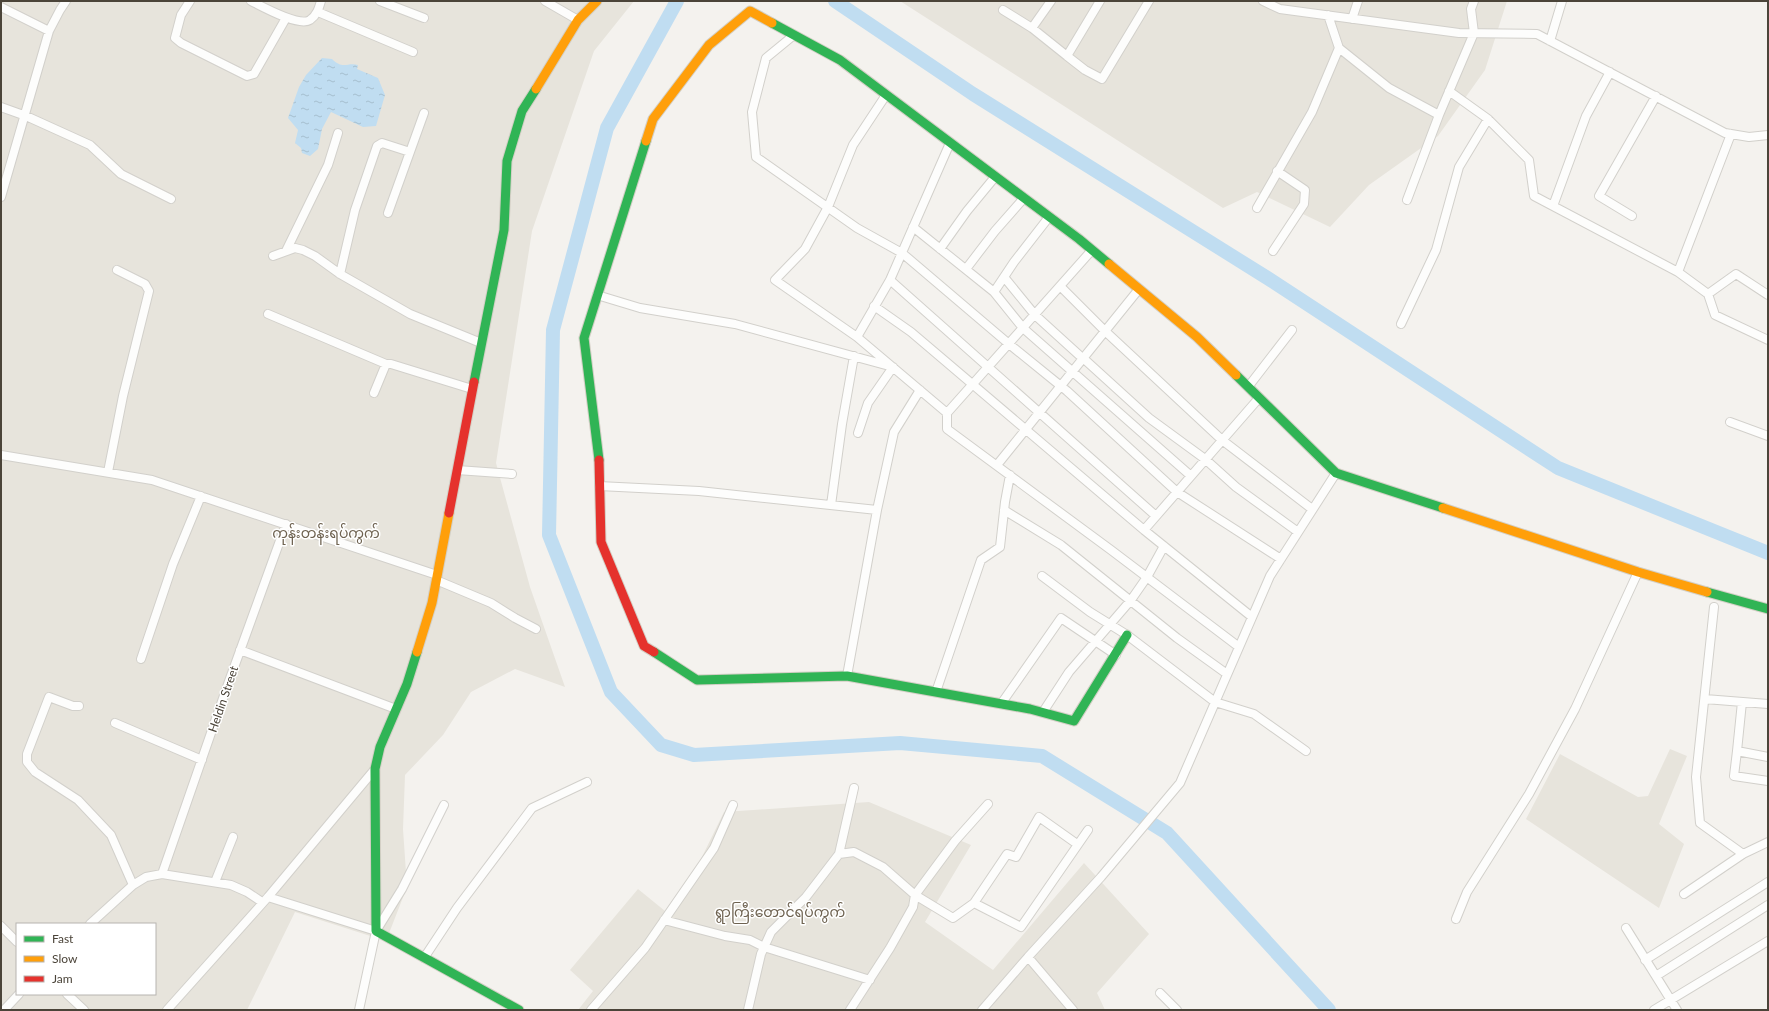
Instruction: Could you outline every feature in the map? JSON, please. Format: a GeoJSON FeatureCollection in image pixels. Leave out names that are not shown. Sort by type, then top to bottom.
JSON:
{"type":"FeatureCollection","features":[{"type":"Feature","properties":{"kind":"street"},"geometry":{"type":"LineString","coordinates":[[1,197],[50,31],[66,1]]}},
{"type":"Feature","properties":{"kind":"street"},"geometry":{"type":"LineString","coordinates":[[190,1],[181,15],[175,38],[181,43],[247,76],[254,74],[286,18]]}},
{"type":"Feature","properties":{"kind":"street"},"geometry":{"type":"LineString","coordinates":[[251,1],[286,18],[303,21],[309,20],[318,12],[321,1]]}},
{"type":"Feature","properties":{"kind":"street"},"geometry":{"type":"LineString","coordinates":[[380,1],[424,18]]}},
{"type":"Feature","properties":{"kind":"street"},"geometry":{"type":"LineString","coordinates":[[545,1],[578,20]]}},
{"type":"Feature","properties":{"kind":"street"},"geometry":{"type":"LineString","coordinates":[[358,1010],[376,931],[375,769],[380,747],[407,684],[432,603],[472,389],[504,230],[507,161],[522,111],[578,20],[597,1]]}},
{"type":"Feature","properties":{"kind":"street"},"geometry":{"type":"LineString","coordinates":[[1032,28],[1051,1]]}},
{"type":"Feature","properties":{"kind":"street"},"geometry":{"type":"LineString","coordinates":[[1067,56],[1100,1]]}},
{"type":"Feature","properties":{"kind":"street"},"geometry":{"type":"LineString","coordinates":[[1003,10],[1032,28],[1085,70],[1102,79],[1149,1]]}},
{"type":"Feature","properties":{"kind":"street"},"geometry":{"type":"LineString","coordinates":[[1263,1],[1280,9],[1459,33],[1537,34],[1725,133],[1749,136],[1766,135]]}},
{"type":"Feature","properties":{"kind":"street"},"geometry":{"type":"LineString","coordinates":[[1352,19],[1358,1]]}},
{"type":"Feature","properties":{"kind":"street"},"geometry":{"type":"LineString","coordinates":[[1407,200],[1439,115],[1474,33],[1471,9],[1474,1]]}},
{"type":"Feature","properties":{"kind":"street"},"geometry":{"type":"LineString","coordinates":[[1550,41],[1562,1]]}},
{"type":"Feature","properties":{"kind":"street"},"geometry":{"type":"LineString","coordinates":[[1,7],[50,31]]}},
{"type":"Feature","properties":{"kind":"street"},"geometry":{"type":"LineString","coordinates":[[1127,635],[1074,721],[1043,712],[847,676],[697,680],[644,646],[600,542],[598,461],[584,338],[653,119],[710,44],[750,11],[840,60],[1092,250],[1197,337],[1336,473],[1638,572],[1768,609]]}},
{"type":"Feature","properties":{"kind":"street"},"geometry":{"type":"LineString","coordinates":[[318,12],[413,52]]}},
{"type":"Feature","properties":{"kind":"street"},"geometry":{"type":"LineString","coordinates":[[1328,16],[1339,48],[1389,88],[1439,115]]}},
{"type":"Feature","properties":{"kind":"street"},"geometry":{"type":"LineString","coordinates":[[794,35],[766,58],[752,112],[756,157],[857,228],[902,253],[1061,386],[1177,492],[1281,559]]}},
{"type":"Feature","properties":{"kind":"street"},"geometry":{"type":"LineString","coordinates":[[1257,208],[1312,112],[1339,48]]}},
{"type":"Feature","properties":{"kind":"street"},"geometry":{"type":"LineString","coordinates":[[1553,206],[1586,116],[1610,72]]}},
{"type":"Feature","properties":{"kind":"street"},"geometry":{"type":"LineString","coordinates":[[1449,91],[1488,119],[1529,160],[1534,196],[1678,272],[1708,294],[1716,315],[1768,340]]}},
{"type":"Feature","properties":{"kind":"street"},"geometry":{"type":"LineString","coordinates":[[886,95],[853,145],[828,207],[805,249],[775,280],[857,337],[947,413]]}},
{"type":"Feature","properties":{"kind":"street"},"geometry":{"type":"LineString","coordinates":[[1632,216],[1599,196],[1656,96]]}},
{"type":"Feature","properties":{"kind":"street"},"geometry":{"type":"LineString","coordinates":[[1,107],[26,116],[90,145],[121,174],[171,199]]}},
{"type":"Feature","properties":{"kind":"street"},"geometry":{"type":"LineString","coordinates":[[388,213],[424,113]]}},
{"type":"Feature","properties":{"kind":"street"},"geometry":{"type":"LineString","coordinates":[[1401,324],[1436,250],[1459,167],[1488,119]]}},
{"type":"Feature","properties":{"kind":"street"},"geometry":{"type":"LineString","coordinates":[[286,251],[328,165],[338,133]]}},
{"type":"Feature","properties":{"kind":"street"},"geometry":{"type":"LineString","coordinates":[[1678,272],[1731,134]]}},
{"type":"Feature","properties":{"kind":"street"},"geometry":{"type":"LineString","coordinates":[[340,274],[355,210],[377,146],[382,143],[410,152]]}},
{"type":"Feature","properties":{"kind":"street"},"geometry":{"type":"LineString","coordinates":[[857,337],[890,280],[950,143]]}},
{"type":"Feature","properties":{"kind":"street"},"geometry":{"type":"LineString","coordinates":[[1,164],[10,167]]}},
{"type":"Feature","properties":{"kind":"street"},"geometry":{"type":"LineString","coordinates":[[1273,251],[1304,204],[1305,190],[1277,171]]}},
{"type":"Feature","properties":{"kind":"street"},"geometry":{"type":"LineString","coordinates":[[940,249],[967,211],[995,177]]}},
{"type":"Feature","properties":{"kind":"street"},"geometry":{"type":"LineString","coordinates":[[966,270],[995,231],[1024,198]]}},
{"type":"Feature","properties":{"kind":"street"},"geometry":{"type":"LineString","coordinates":[[994,292],[1049,217]]}},
{"type":"Feature","properties":{"kind":"street"},"geometry":{"type":"LineString","coordinates":[[913,228],[994,292],[1023,328],[1191,476]]}},
{"type":"Feature","properties":{"kind":"street"},"geometry":{"type":"LineString","coordinates":[[273,256],[295,248],[303,250],[315,256],[340,274],[410,314],[481,343]]}},
{"type":"Feature","properties":{"kind":"street"},"geometry":{"type":"LineString","coordinates":[[1092,250],[947,413],[947,429],[1239,647]]}},
{"type":"Feature","properties":{"kind":"street"},"geometry":{"type":"LineString","coordinates":[[108,472],[123,396],[149,291],[145,284],[117,270]]}},
{"type":"Feature","properties":{"kind":"street"},"geometry":{"type":"LineString","coordinates":[[1708,294],[1736,274],[1768,295]]}},
{"type":"Feature","properties":{"kind":"street"},"geometry":{"type":"LineString","coordinates":[[1004,277],[1035,315],[1149,418],[1205,460],[1236,487],[1298,532]]}},
{"type":"Feature","properties":{"kind":"street"},"geometry":{"type":"LineString","coordinates":[[890,280],[1156,516]]}},
{"type":"Feature","properties":{"kind":"street"},"geometry":{"type":"LineString","coordinates":[[1060,286],[1105,331],[1222,440],[1312,509]]}},
{"type":"Feature","properties":{"kind":"street"},"geometry":{"type":"LineString","coordinates":[[997,465],[1073,371],[1082,356],[1105,331],[1139,289]]}},
{"type":"Feature","properties":{"kind":"street"},"geometry":{"type":"LineString","coordinates":[[597,295],[640,308],[734,324],[893,367]]}},
{"type":"Feature","properties":{"kind":"street"},"geometry":{"type":"LineString","coordinates":[[874,306],[911,332],[1144,530],[1252,617]]}},
{"type":"Feature","properties":{"kind":"street"},"geometry":{"type":"LineString","coordinates":[[268,314],[386,364],[391,364],[472,389]]}},
{"type":"Feature","properties":{"kind":"street"},"geometry":{"type":"LineString","coordinates":[[1248,387],[1292,330]]}},
{"type":"Feature","properties":{"kind":"street"},"geometry":{"type":"LineString","coordinates":[[831,505],[842,424],[854,356]]}},
{"type":"Feature","properties":{"kind":"street"},"geometry":{"type":"LineString","coordinates":[[374,393],[386,364]]}},
{"type":"Feature","properties":{"kind":"street"},"geometry":{"type":"LineString","coordinates":[[858,434],[868,403],[893,367]]}},
{"type":"Feature","properties":{"kind":"street"},"geometry":{"type":"LineString","coordinates":[[847,676],[877,510],[894,432],[920,390]]}},
{"type":"Feature","properties":{"kind":"street"},"geometry":{"type":"LineString","coordinates":[[1144,530],[1259,398]]}},
{"type":"Feature","properties":{"kind":"street"},"geometry":{"type":"LineString","coordinates":[[1730,422],[1768,436]]}},
{"type":"Feature","properties":{"kind":"street"},"geometry":{"type":"LineString","coordinates":[[1,456],[152,480],[286,524],[436,578],[491,602],[515,618],[536,629]]}},
{"type":"Feature","properties":{"kind":"street"},"geometry":{"type":"LineString","coordinates":[[457,470],[512,474]]}},
{"type":"Feature","properties":{"kind":"street"},"geometry":{"type":"LineString","coordinates":[[982,1010],[1101,877],[1180,784],[1270,576],[1336,473]]}},
{"type":"Feature","properties":{"kind":"street"},"geometry":{"type":"LineString","coordinates":[[936,692],[981,560],[1000,547],[1010,475]]}},
{"type":"Feature","properties":{"kind":"street"},"geometry":{"type":"LineString","coordinates":[[599,486],[699,491],[877,510]]}},
{"type":"Feature","properties":{"kind":"street"},"geometry":{"type":"LineString","coordinates":[[141,658],[173,564],[201,496]]}},
{"type":"Feature","properties":{"kind":"street"},"geometry":{"type":"LineString","coordinates":[[1004,510],[1061,544],[1176,638],[1227,674]]}},
{"type":"Feature","properties":{"kind":"street","name":"Heldin Street"},"geometry":{"type":"LineString","coordinates":[[162,874],[240,650],[286,524]]}},
{"type":"Feature","properties":{"kind":"street"},"geometry":{"type":"LineString","coordinates":[[1043,712],[1069,672],[1131,600],[1147,577],[1164,546]]}},
{"type":"Feature","properties":{"kind":"street"},"geometry":{"type":"LineString","coordinates":[[1456,919],[1467,892],[1529,794],[1575,710],[1638,572]]}},
{"type":"Feature","properties":{"kind":"street"},"geometry":{"type":"LineString","coordinates":[[1042,576],[1090,612],[1127,635],[1215,702],[1254,714],[1306,751]]}},
{"type":"Feature","properties":{"kind":"street"},"geometry":{"type":"LineString","coordinates":[[1714,608],[1696,777],[1700,823],[1743,854]]}},
{"type":"Feature","properties":{"kind":"street"},"geometry":{"type":"LineString","coordinates":[[1001,704],[1061,618],[1116,655]]}},
{"type":"Feature","properties":{"kind":"street"},"geometry":{"type":"LineString","coordinates":[[240,650],[396,709]]}},
{"type":"Feature","properties":{"kind":"street"},"geometry":{"type":"LineString","coordinates":[[79,706],[73,706],[49,697],[27,754],[27,762],[35,772],[78,800],[111,835],[133,885]]}},
{"type":"Feature","properties":{"kind":"street"},"geometry":{"type":"LineString","coordinates":[[1705,699],[1768,704]]}},
{"type":"Feature","properties":{"kind":"street"},"geometry":{"type":"LineString","coordinates":[[1742,702],[1734,776],[1768,781]]}},
{"type":"Feature","properties":{"kind":"street"},"geometry":{"type":"LineString","coordinates":[[115,723],[202,760]]}},
{"type":"Feature","properties":{"kind":"street"},"geometry":{"type":"LineString","coordinates":[[1737,751],[1768,757]]}},
{"type":"Feature","properties":{"kind":"street"},"geometry":{"type":"LineString","coordinates":[[167,1010],[265,899],[375,769]]}},
{"type":"Feature","properties":{"kind":"street"},"geometry":{"type":"LineString","coordinates":[[424,958],[457,908],[532,808],[587,782]]}},
{"type":"Feature","properties":{"kind":"street"},"geometry":{"type":"LineString","coordinates":[[748,1010],[761,954],[771,932],[806,898],[839,854],[854,788]]}},
{"type":"Feature","properties":{"kind":"street"},"geometry":{"type":"LineString","coordinates":[[850,1010],[870,980],[913,907],[915,895],[955,841],[988,804]]}},
{"type":"Feature","properties":{"kind":"street"},"geometry":{"type":"LineString","coordinates":[[376,931],[402,889],[444,805]]}},
{"type":"Feature","properties":{"kind":"street"},"geometry":{"type":"LineString","coordinates":[[591,1010],[646,948],[714,848],[733,805]]}},
{"type":"Feature","properties":{"kind":"street"},"geometry":{"type":"LineString","coordinates":[[839,854],[854,852],[883,867],[915,895],[953,918],[974,903],[1007,854],[1016,857],[1039,817],[1077,844]]}},
{"type":"Feature","properties":{"kind":"street"},"geometry":{"type":"LineString","coordinates":[[974,903],[1021,927],[1088,830]]}},
{"type":"Feature","properties":{"kind":"street"},"geometry":{"type":"LineString","coordinates":[[215,882],[233,836]]}},
{"type":"Feature","properties":{"kind":"street"},"geometry":{"type":"LineString","coordinates":[[1684,894],[1743,854],[1768,842]]}},
{"type":"Feature","properties":{"kind":"street"},"geometry":{"type":"LineString","coordinates":[[91,923],[133,885],[146,877],[162,874],[231,885],[265,899],[376,931],[519,1010]]}},
{"type":"Feature","properties":{"kind":"street"},"geometry":{"type":"LineString","coordinates":[[1646,960],[1768,882]]}},
{"type":"Feature","properties":{"kind":"street"},"geometry":{"type":"LineString","coordinates":[[1656,976],[1768,905]]}},
{"type":"Feature","properties":{"kind":"street"},"geometry":{"type":"LineString","coordinates":[[664,920],[725,936],[750,940],[764,946],[870,980]]}},
{"type":"Feature","properties":{"kind":"street"},"geometry":{"type":"LineString","coordinates":[[1,926],[16,941]]}},
{"type":"Feature","properties":{"kind":"street"},"geometry":{"type":"LineString","coordinates":[[1626,928],[1677,1010]]}},
{"type":"Feature","properties":{"kind":"street"},"geometry":{"type":"LineString","coordinates":[[1654,1010],[1768,941]]}},
{"type":"Feature","properties":{"kind":"street"},"geometry":{"type":"LineString","coordinates":[[1028,957],[1074,1010]]}},
{"type":"Feature","properties":{"kind":"street"},"geometry":{"type":"LineString","coordinates":[[1160,992],[1177,1010]]}},
{"type":"Feature","properties":{"kind":"street"},"geometry":{"type":"LineString","coordinates":[[4,1010],[18,995]]}},
{"type":"Feature","properties":{"kind":"street"},"geometry":{"type":"LineString","coordinates":[[69,995],[84,1010]]}},
{"type":"Feature","properties":{"kind":"shaded area"},"geometry":{"type":"Polygon","coordinates":[[[1,1],[634,1],[594,51],[532,231],[496,463],[530,587],[565,687],[515,669],[471,692],[443,735],[405,775],[403,829],[407,887],[386,941],[295,912],[247,1010],[1,1010],[1,1]]]}},
{"type":"Feature","properties":{"kind":"shaded area"},"geometry":{"type":"Polygon","coordinates":[[[900,1],[1507,1],[1485,70],[1438,136],[1369,185],[1330,227],[1257,192],[1223,208],[900,1]]]}},
{"type":"Feature","properties":{"kind":"shaded area"},"geometry":{"type":"Polygon","coordinates":[[[1670,749],[1687,756],[1659,824],[1684,844],[1659,908],[1526,819],[1560,754],[1638,797],[1648,796],[1670,749]]]}},
{"type":"Feature","properties":{"kind":"shaded area"},"geometry":{"type":"Polygon","coordinates":[[[869,802],[971,845],[925,922],[993,970],[1084,863],[1149,934],[1097,993],[1105,1010],[578,1010],[593,991],[570,970],[638,889],[665,911],[700,861],[724,812],[869,802]]]}},
{"type":"Feature","properties":{"kind":"water"},"geometry":{"type":"Polygon","coordinates":[[[322,58],[332,59],[342,65],[358,65],[357,69],[378,78],[385,95],[376,126],[363,127],[331,112],[322,129],[318,149],[310,156],[302,153],[301,148],[295,143],[298,130],[288,118],[299,87],[306,75],[322,58]]]}},
{"type":"Feature","properties":{"kind":"waterway"},"geometry":{"type":"LineString","coordinates":[[677,1],[607,128],[553,330],[549,535],[611,692],[661,745],[694,755],[900,743],[1042,756],[1167,833],[1329,1010]]}},
{"type":"Feature","properties":{"kind":"waterway"},"geometry":{"type":"LineString","coordinates":[[835,1],[973,94],[1269,279],[1558,468],[1768,553]]}},
{"type":"Feature","properties":{"kind":"traffic: fast"},"geometry":{"type":"LineString","coordinates":[[772,23],[840,60],[1079,239],[1109,264]]}},
{"type":"Feature","properties":{"kind":"traffic: fast"},"geometry":{"type":"LineString","coordinates":[[474,382],[504,230],[507,161],[522,111],[536,89]]}},
{"type":"Feature","properties":{"kind":"traffic: fast"},"geometry":{"type":"LineString","coordinates":[[599,460],[584,338],[646,141]]}},
{"type":"Feature","properties":{"kind":"traffic: fast"},"geometry":{"type":"LineString","coordinates":[[1236,375],[1336,473],[1443,508]]}},
{"type":"Feature","properties":{"kind":"traffic: fast"},"geometry":{"type":"LineString","coordinates":[[1707,592],[1768,609]]}},
{"type":"Feature","properties":{"kind":"traffic: fast"},"geometry":{"type":"LineString","coordinates":[[654,652],[697,680],[847,676],[1030,709],[1074,721],[1127,635]]}},
{"type":"Feature","properties":{"kind":"traffic: fast"},"geometry":{"type":"LineString","coordinates":[[417,652],[407,684],[380,747],[375,769],[376,931],[519,1010]]}},
{"type":"Feature","properties":{"kind":"traffic: slow"},"geometry":{"type":"LineString","coordinates":[[536,89],[578,20],[597,1]]}},
{"type":"Feature","properties":{"kind":"traffic: slow"},"geometry":{"type":"LineString","coordinates":[[646,141],[653,119],[709,45],[750,11],[772,23]]}},
{"type":"Feature","properties":{"kind":"traffic: slow"},"geometry":{"type":"LineString","coordinates":[[1109,264],[1197,337],[1236,375]]}},
{"type":"Feature","properties":{"kind":"traffic: slow"},"geometry":{"type":"LineString","coordinates":[[1443,508],[1638,572],[1707,592]]}},
{"type":"Feature","properties":{"kind":"traffic: slow"},"geometry":{"type":"LineString","coordinates":[[417,652],[432,603],[449,513]]}},
{"type":"Feature","properties":{"kind":"traffic: jam"},"geometry":{"type":"LineString","coordinates":[[449,513],[474,382]]}},
{"type":"Feature","properties":{"kind":"traffic: jam"},"geometry":{"type":"LineString","coordinates":[[599,460],[601,542],[644,646],[654,652]]}},
{"type":"Feature","properties":{"kind":"district","name":"ကုန်းတန်းရပ်ကွက်"},"geometry":{"type":"Point","coordinates":[326,532]}},
{"type":"Feature","properties":{"kind":"district","name":"ရွာကြီးတောင်ရပ်ကွက်"},"geometry":{"type":"Point","coordinates":[780,911]}}]}
